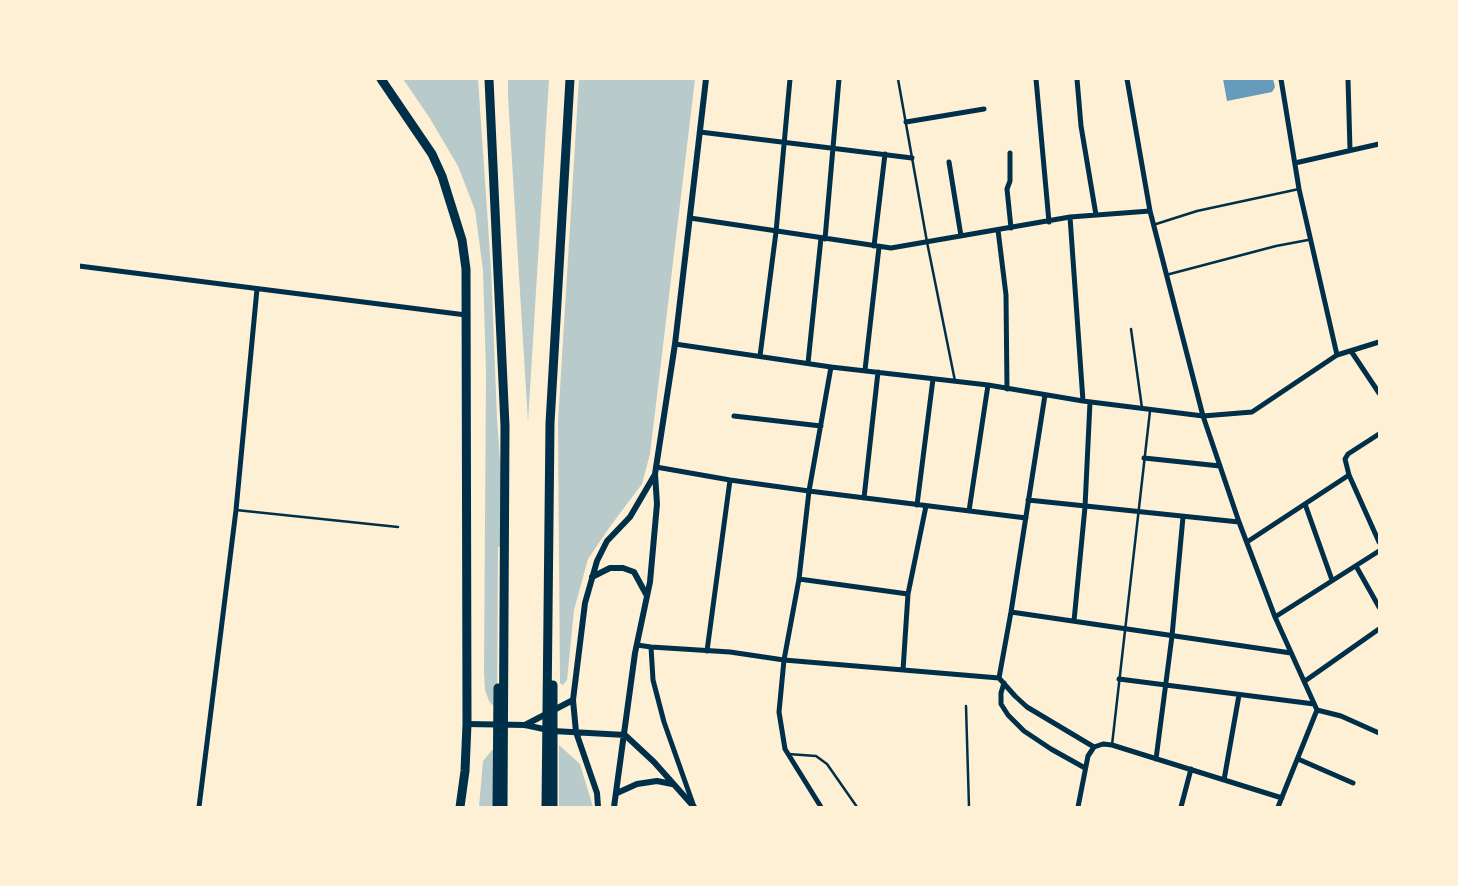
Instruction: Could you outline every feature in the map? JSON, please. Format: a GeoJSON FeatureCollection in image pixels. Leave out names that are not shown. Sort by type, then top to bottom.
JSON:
{"type":"FeatureCollection","features":[{"type":"Feature","properties":{"kind":"highway"},"geometry":{"type":"LineString","coordinates":[[381,79],[432,154],[442,176],[462,240],[466,269],[467,724],[460,807]]}},
{"type":"Feature","properties":{"kind":"highway"},"geometry":{"type":"LineString","coordinates":[[489,79],[505,426],[503,807]]}},
{"type":"Feature","properties":{"kind":"highway"},"geometry":{"type":"LineString","coordinates":[[553,807],[550,424],[570,79]]}},
{"type":"Feature","properties":{"kind":"highway"},"geometry":{"type":"LineString","coordinates":[[497,807],[497,703],[506,547]]}},
{"type":"Feature","properties":{"kind":"highway"},"geometry":{"type":"LineString","coordinates":[[546,807],[550,547]]}},
{"type":"Feature","properties":{"kind":"street"},"geometry":{"type":"LineString","coordinates":[[614,807],[637,645],[647,595],[657,503],[656,471],[675,344],[706,79]]}},
{"type":"Feature","properties":{"kind":"street"},"geometry":{"type":"LineString","coordinates":[[760,356],[776,232],[790,79]]}},
{"type":"Feature","properties":{"kind":"street"},"geometry":{"type":"LineString","coordinates":[[808,363],[839,79]]}},
{"type":"Feature","properties":{"kind":"street"},"geometry":{"type":"LineString","coordinates":[[1036,79],[1049,222]]}},
{"type":"Feature","properties":{"kind":"street"},"geometry":{"type":"LineString","coordinates":[[1077,79],[1081,126],[1096,215]]}},
{"type":"Feature","properties":{"kind":"street"},"geometry":{"type":"LineString","coordinates":[[1127,79],[1153,225],[1203,416],[1275,617],[1316,707],[1278,807]]}},
{"type":"Feature","properties":{"kind":"street"},"geometry":{"type":"LineString","coordinates":[[1281,79],[1299,189],[1338,355]]}},
{"type":"Feature","properties":{"kind":"street"},"geometry":{"type":"LineString","coordinates":[[1348,79],[1350,150]]}},
{"type":"Feature","properties":{"kind":"street"},"geometry":{"type":"LineString","coordinates":[[906,122],[984,109]]}},
{"type":"Feature","properties":{"kind":"street"},"geometry":{"type":"LineString","coordinates":[[700,132],[912,158]]}},
{"type":"Feature","properties":{"kind":"street"},"geometry":{"type":"LineString","coordinates":[[1295,163],[1379,144]]}},
{"type":"Feature","properties":{"kind":"street"},"geometry":{"type":"LineString","coordinates":[[1010,153],[1010,181],[1007,190],[1011,228]]}},
{"type":"Feature","properties":{"kind":"street"},"geometry":{"type":"LineString","coordinates":[[865,370],[885,155]]}},
{"type":"Feature","properties":{"kind":"street"},"geometry":{"type":"LineString","coordinates":[[949,162],[961,236]]}},
{"type":"Feature","properties":{"kind":"street"},"geometry":{"type":"LineString","coordinates":[[690,218],[891,248],[1070,218],[1150,211]]}},
{"type":"Feature","properties":{"kind":"street"},"geometry":{"type":"LineString","coordinates":[[1070,218],[1087,402],[1085,507],[1074,621]]}},
{"type":"Feature","properties":{"kind":"street"},"geometry":{"type":"LineString","coordinates":[[998,230],[1006,295],[1007,389]]}},
{"type":"Feature","properties":{"kind":"street"},"geometry":{"type":"LineString","coordinates":[[79,266],[466,315]]}},
{"type":"Feature","properties":{"kind":"street"},"geometry":{"type":"LineString","coordinates":[[199,807],[236,510],[257,289]]}},
{"type":"Feature","properties":{"kind":"street"},"geometry":{"type":"LineString","coordinates":[[675,344],[1203,416],[1252,412],[1338,355],[1379,342]]}},
{"type":"Feature","properties":{"kind":"street"},"geometry":{"type":"LineString","coordinates":[[1351,351],[1379,393]]}},
{"type":"Feature","properties":{"kind":"street"},"geometry":{"type":"LineString","coordinates":[[821,807],[788,754],[783,741],[779,712],[809,491],[831,367]]}},
{"type":"Feature","properties":{"kind":"street"},"geometry":{"type":"LineString","coordinates":[[864,498],[878,372]]}},
{"type":"Feature","properties":{"kind":"street"},"geometry":{"type":"LineString","coordinates":[[917,505],[933,379]]}},
{"type":"Feature","properties":{"kind":"street"},"geometry":{"type":"LineString","coordinates":[[969,511],[988,385]]}},
{"type":"Feature","properties":{"kind":"street"},"geometry":{"type":"LineString","coordinates":[[1045,395],[1011,612],[1001,704],[1024,732],[1085,768]]}},
{"type":"Feature","properties":{"kind":"street"},"geometry":{"type":"LineString","coordinates":[[734,416],[821,426]]}},
{"type":"Feature","properties":{"kind":"street"},"geometry":{"type":"LineString","coordinates":[[1379,434],[1348,454],[1345,459],[1349,475],[1379,542]]}},
{"type":"Feature","properties":{"kind":"street"},"geometry":{"type":"LineString","coordinates":[[1144,458],[1220,466]]}},
{"type":"Feature","properties":{"kind":"street"},"geometry":{"type":"LineString","coordinates":[[656,471],[1026,518]]}},
{"type":"Feature","properties":{"kind":"street"},"geometry":{"type":"LineString","coordinates":[[598,807],[597,793],[576,732],[573,700],[585,603],[597,561],[607,541],[630,517],[656,471]]}},
{"type":"Feature","properties":{"kind":"street"},"geometry":{"type":"LineString","coordinates":[[1247,542],[1349,475]]}},
{"type":"Feature","properties":{"kind":"street"},"geometry":{"type":"LineString","coordinates":[[707,651],[730,480]]}},
{"type":"Feature","properties":{"kind":"street"},"geometry":{"type":"LineString","coordinates":[[1028,500],[1239,522]]}},
{"type":"Feature","properties":{"kind":"street"},"geometry":{"type":"LineString","coordinates":[[1305,504],[1332,580]]}},
{"type":"Feature","properties":{"kind":"street"},"geometry":{"type":"LineString","coordinates":[[904,670],[908,594],[926,506]]}},
{"type":"Feature","properties":{"kind":"street"},"geometry":{"type":"LineString","coordinates":[[1156,759],[1172,636],[1183,517]]}},
{"type":"Feature","properties":{"kind":"street"},"geometry":{"type":"LineString","coordinates":[[1275,617],[1379,551]]}},
{"type":"Feature","properties":{"kind":"street"},"geometry":{"type":"LineString","coordinates":[[1356,566],[1379,607]]}},
{"type":"Feature","properties":{"kind":"street"},"geometry":{"type":"LineString","coordinates":[[592,577],[610,568],[623,568],[634,572],[647,595]]}},
{"type":"Feature","properties":{"kind":"street"},"geometry":{"type":"LineString","coordinates":[[799,579],[908,594]]}},
{"type":"Feature","properties":{"kind":"street"},"geometry":{"type":"LineString","coordinates":[[1011,612],[1291,653]]}},
{"type":"Feature","properties":{"kind":"street"},"geometry":{"type":"LineString","coordinates":[[1305,681],[1378,632]]}},
{"type":"Feature","properties":{"kind":"street"},"geometry":{"type":"LineString","coordinates":[[637,645],[1002,680],[1027,707],[1094,747]]}},
{"type":"Feature","properties":{"kind":"street"},"geometry":{"type":"LineString","coordinates":[[651,647],[653,680],[664,722],[694,807]]}},
{"type":"Feature","properties":{"kind":"street"},"geometry":{"type":"LineString","coordinates":[[1119,679],[1316,707],[1379,733]]}},
{"type":"Feature","properties":{"kind":"street"},"geometry":{"type":"LineString","coordinates":[[1224,780],[1239,695]]}},
{"type":"Feature","properties":{"kind":"street"},"geometry":{"type":"LineString","coordinates":[[525,725],[573,700]]}},
{"type":"Feature","properties":{"kind":"street"},"geometry":{"type":"LineString","coordinates":[[467,724],[525,725],[552,731],[625,735],[694,807]]}},
{"type":"Feature","properties":{"kind":"street"},"geometry":{"type":"LineString","coordinates":[[1078,807],[1088,756],[1094,747],[1103,744],[1282,798]]}},
{"type":"Feature","properties":{"kind":"street"},"geometry":{"type":"LineString","coordinates":[[1297,759],[1353,783]]}},
{"type":"Feature","properties":{"kind":"street"},"geometry":{"type":"LineString","coordinates":[[1181,807],[1191,769]]}},
{"type":"Feature","properties":{"kind":"street"},"geometry":{"type":"LineString","coordinates":[[617,793],[637,783],[656,781],[674,784]]}},
{"type":"Feature","properties":{"kind":"lane"},"geometry":{"type":"LineString","coordinates":[[898,79],[955,381]]}},
{"type":"Feature","properties":{"kind":"lane"},"geometry":{"type":"LineString","coordinates":[[1153,225],[1197,211],[1299,189]]}},
{"type":"Feature","properties":{"kind":"lane"},"geometry":{"type":"LineString","coordinates":[[1166,275],[1310,239]]}},
{"type":"Feature","properties":{"kind":"lane"},"geometry":{"type":"LineString","coordinates":[[1131,329],[1142,408]]}},
{"type":"Feature","properties":{"kind":"lane"},"geometry":{"type":"LineString","coordinates":[[1112,745],[1150,409]]}},
{"type":"Feature","properties":{"kind":"lane"},"geometry":{"type":"LineString","coordinates":[[236,510],[398,527]]}},
{"type":"Feature","properties":{"kind":"lane"},"geometry":{"type":"LineString","coordinates":[[966,706],[969,807]]}},
{"type":"Feature","properties":{"kind":"lane"},"geometry":{"type":"LineString","coordinates":[[788,754],[816,756],[827,764],[857,807]]}},
{"type":"Feature","properties":{"kind":"shaded area"},"geometry":{"type":"Polygon","coordinates":[[[403,79],[478,79],[506,547],[498,547],[497,710],[489,701],[485,690],[484,672],[486,372],[483,270],[475,210],[458,166],[403,79]]]}},
{"type":"Feature","properties":{"kind":"shaded area"},"geometry":{"type":"Polygon","coordinates":[[[508,79],[549,79],[528,422],[508,96],[508,79]]]}},
{"type":"Feature","properties":{"kind":"shaded area"},"geometry":{"type":"Polygon","coordinates":[[[579,79],[695,79],[650,454],[642,484],[588,559],[574,610],[567,680],[563,685],[560,683],[558,422],[579,79]]]}},
{"type":"Feature","properties":{"kind":"shaded area"},"geometry":{"type":"Polygon","coordinates":[[[497,744],[497,807],[479,807],[483,761],[497,744]]]}},
{"type":"Feature","properties":{"kind":"shaded area"},"geometry":{"type":"Polygon","coordinates":[[[559,745],[580,764],[593,807],[559,807],[559,745]]]}},
{"type":"Feature","properties":{"kind":"water"},"geometry":{"type":"Polygon","coordinates":[[[1223,79],[1273,79],[1275,87],[1272,92],[1227,101],[1223,79]]]}}]}
